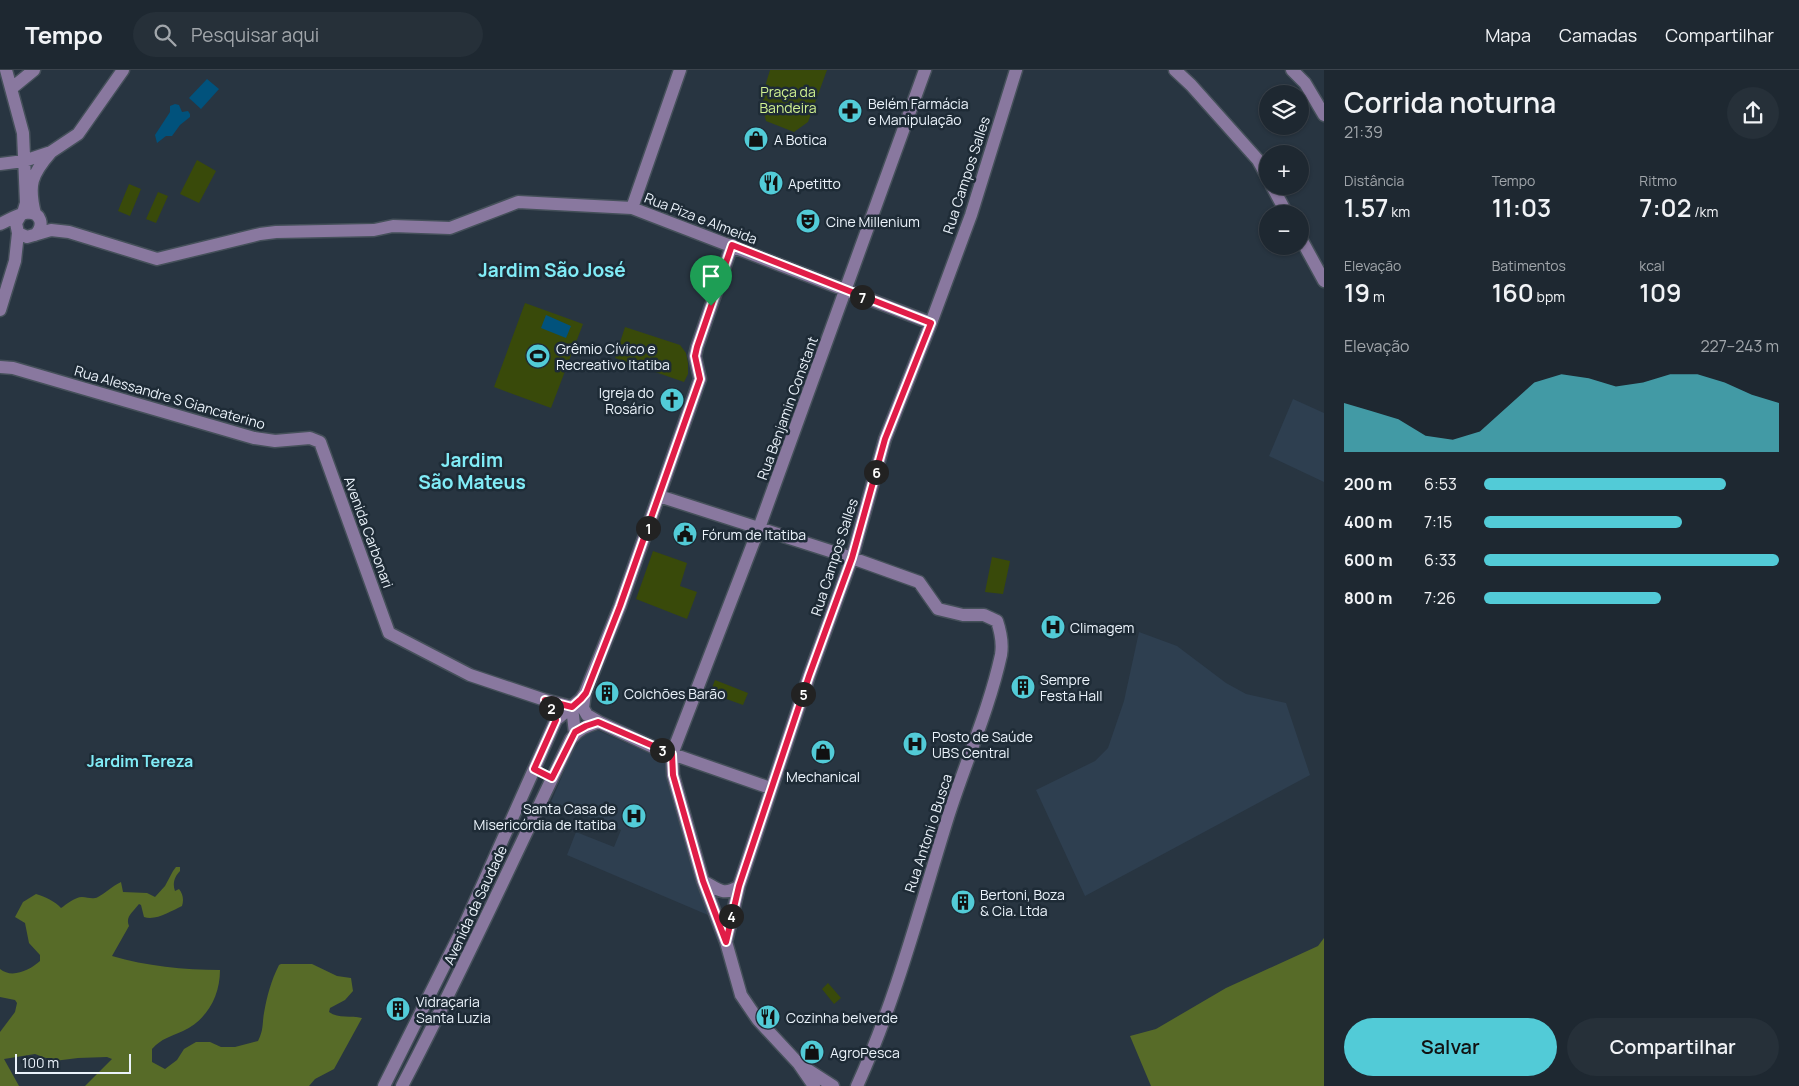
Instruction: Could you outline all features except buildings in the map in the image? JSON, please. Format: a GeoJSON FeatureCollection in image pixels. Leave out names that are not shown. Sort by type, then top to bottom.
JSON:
{"type":"FeatureCollection","features":[{"type":"Feature","properties":{"kind":"main road"},"geometry":{"type":"LineString","coordinates":[[6,70],[23,133],[26,203],[29,215],[40,221],[40,229],[15,261]]}},
{"type":"Feature","properties":{"kind":"main road"},"geometry":{"type":"LineString","coordinates":[[11,86],[34,70]]}},
{"type":"Feature","properties":{"kind":"main road"},"geometry":{"type":"LineString","coordinates":[[0,164],[24,161],[51,152],[78,134],[123,70]]}},
{"type":"Feature","properties":{"kind":"main road"},"geometry":{"type":"LineString","coordinates":[[632,208],[680,70]]}},
{"type":"Feature","properties":{"kind":"main road","name":"Rua Benjamin Constant"},"geometry":{"type":"LineString","coordinates":[[672,754],[759,528],[926,70]]}},
{"type":"Feature","properties":{"kind":"main road","name":"Rua Campos Salles"},"geometry":{"type":"LineString","coordinates":[[726,942],[739,886],[770,788],[852,558],[885,439],[971,215],[1016,70]]}},
{"type":"Feature","properties":{"kind":"main road"},"geometry":{"type":"LineString","coordinates":[[1175,70],[1191,85],[1259,162]]}},
{"type":"Feature","properties":{"kind":"main road"},"geometry":{"type":"LineString","coordinates":[[1292,70],[1305,84],[1324,115]]}},
{"type":"Feature","properties":{"kind":"main road"},"geometry":{"type":"LineString","coordinates":[[23,133],[30,145],[35,149],[51,152]]}},
{"type":"Feature","properties":{"kind":"main road"},"geometry":{"type":"LineString","coordinates":[[29,215],[32,185],[41,164],[51,152]]}},
{"type":"Feature","properties":{"kind":"main road","name":"Rua Piza e Almeida"},"geometry":{"type":"LineString","coordinates":[[69,232],[157,259],[260,234],[276,232],[374,230],[393,226],[450,228],[518,202],[632,208],[931,323]]}},
{"type":"Feature","properties":{"kind":"main road"},"geometry":{"type":"LineString","coordinates":[[0,310],[15,261],[16,223],[29,215]]}},
{"type":"Feature","properties":{"kind":"main road"},"geometry":{"type":"LineString","coordinates":[[0,226],[29,215],[69,232]]}},
{"type":"Feature","properties":{"kind":"main road"},"geometry":{"type":"LineString","coordinates":[[0,226],[23,236],[33,236],[51,230],[69,232]]}},
{"type":"Feature","properties":{"kind":"main road"},"geometry":{"type":"LineString","coordinates":[[732,245],[697,347],[695,356],[700,379],[660,496],[586,693],[583,708],[586,715],[598,722],[672,754],[770,788]]}},
{"type":"Feature","properties":{"kind":"main road"},"geometry":{"type":"LineString","coordinates":[[1309,254],[1324,281]]}},
{"type":"Feature","properties":{"kind":"main road","name":"Rua Alessandre S Giancaterino"},"geometry":{"type":"LineString","coordinates":[[0,359],[14,368]]}},
{"type":"Feature","properties":{"kind":"main road","name":"Rua Alessandre S Giancaterino"},"geometry":{"type":"LineString","coordinates":[[0,368],[14,368],[254,438],[275,441],[310,438],[320,442]]}},
{"type":"Feature","properties":{"kind":"main road","name":"Avenida Carbonari"},"geometry":{"type":"LineString","coordinates":[[320,442],[389,633],[470,675],[545,700]]}},
{"type":"Feature","properties":{"kind":"main road","name":"Rua Antoni o Busca"},"geometry":{"type":"LineString","coordinates":[[660,496],[852,558],[919,582],[938,609],[963,615],[984,615],[997,621],[1002,637],[1001,653],[990,692],[886,1016],[857,1086]]}},
{"type":"Feature","properties":{"kind":"main road"},"geometry":{"type":"LineString","coordinates":[[545,700],[556,720],[586,693]]}},
{"type":"Feature","properties":{"kind":"main road"},"geometry":{"type":"LineString","coordinates":[[545,700],[572,707]]}},
{"type":"Feature","properties":{"kind":"main road"},"geometry":{"type":"LineString","coordinates":[[572,707],[575,732],[598,722]]}},
{"type":"Feature","properties":{"kind":"main road","name":"Avenida da Saudade"},"geometry":{"type":"LineString","coordinates":[[384,1086],[464,924],[556,720]]}},
{"type":"Feature","properties":{"kind":"main road","name":"Avenida da Saudade"},"geometry":{"type":"LineString","coordinates":[[402,1086],[485,922],[508,868],[575,732]]}},
{"type":"Feature","properties":{"kind":"main road"},"geometry":{"type":"LineString","coordinates":[[672,754],[673,775],[703,881],[726,942],[741,995],[758,1020],[799,1064],[814,1086]]}},
{"type":"Feature","properties":{"kind":"main road"},"geometry":{"type":"LineString","coordinates":[[534,769],[552,778]]}},
{"type":"Feature","properties":{"kind":"main road"},"geometry":{"type":"LineString","coordinates":[[703,881],[725,892],[731,892],[739,886]]}},
{"type":"Feature","properties":{"kind":"main road"},"geometry":{"type":"LineString","coordinates":[[414,1028],[428,1036]]}},
{"type":"Feature","properties":{"kind":"main road"},"geometry":{"type":"LineString","coordinates":[[799,1064],[833,1086]]}},
{"type":"Feature","properties":{"kind":"shaded area"},"geometry":{"type":"Polygon","coordinates":[[[1293,399],[1324,413],[1324,482],[1269,456],[1293,399]]]}},
{"type":"Feature","properties":{"kind":"shaded area"},"geometry":{"type":"Polygon","coordinates":[[[1139,632],[1177,646],[1226,683],[1246,694],[1286,703],[1310,775],[1085,896],[1036,790],[1095,761],[1108,748],[1124,701],[1139,632]]]}},
{"type":"Feature","properties":{"kind":"shaded area","name":"Santa Casa de Misericórdia de Itatiba"},"geometry":{"type":"Polygon","coordinates":[[[597,730],[664,760],[701,883],[715,918],[567,855],[576,832],[614,847],[621,830],[551,802],[571,755],[584,734],[597,730]]]}},
{"type":"Feature","properties":{"kind":"green space","name":"Praça da Bandeira"},"geometry":{"type":"Polygon","coordinates":[[[770,70],[827,70],[808,122],[794,132],[766,121],[763,107],[766,83],[770,70]]]}},
{"type":"Feature","properties":{"kind":"green space"},"geometry":{"type":"Polygon","coordinates":[[[197,160],[216,171],[199,203],[180,194],[197,160]]]}},
{"type":"Feature","properties":{"kind":"green space"},"geometry":{"type":"Polygon","coordinates":[[[129,184],[141,189],[130,216],[118,211],[129,184]]]}},
{"type":"Feature","properties":{"kind":"green space"},"geometry":{"type":"Polygon","coordinates":[[[158,192],[168,196],[156,223],[146,219],[158,192]]]}},
{"type":"Feature","properties":{"kind":"green space","name":"Grêmio Cívico e Recreativo Itatiba"},"geometry":{"type":"Polygon","coordinates":[[[525,303],[583,324],[551,408],[494,387],[525,303]]]}},
{"type":"Feature","properties":{"kind":"green space"},"geometry":{"type":"Polygon","coordinates":[[[625,327],[680,345],[686,353],[688,363],[688,374],[684,382],[615,358],[625,327]]]}},
{"type":"Feature","properties":{"kind":"green space"},"geometry":{"type":"Polygon","coordinates":[[[653,551],[687,563],[680,586],[697,592],[687,619],[636,599],[653,551]]]}},
{"type":"Feature","properties":{"kind":"green space"},"geometry":{"type":"Polygon","coordinates":[[[992,557],[1010,561],[1003,594],[985,592],[992,557]]]}},
{"type":"Feature","properties":{"kind":"green space"},"geometry":{"type":"Polygon","coordinates":[[[715,680],[748,693],[743,705],[710,693],[715,680]]]}},
{"type":"Feature","properties":{"kind":"green space"},"geometry":{"type":"Polygon","coordinates":[[[176,867],[180,867],[180,871],[174,880],[174,888],[175,891],[179,889],[181,893],[183,899],[182,906],[163,915],[149,918],[144,917],[141,905],[139,904],[129,917],[129,926],[112,956],[165,967],[220,970],[218,989],[215,998],[199,1020],[183,1031],[159,1042],[152,1049],[152,1062],[165,1069],[177,1060],[184,1049],[196,1042],[210,1042],[221,1047],[235,1047],[258,1041],[262,1030],[268,995],[279,965],[312,964],[337,976],[351,978],[353,991],[345,1000],[330,1008],[329,1012],[341,1016],[362,1018],[334,1069],[315,1079],[309,1086],[85,1086],[112,1059],[107,1057],[78,1058],[54,1061],[35,1054],[4,1059],[19,1086],[0,1086],[0,1032],[15,1012],[17,1003],[15,1000],[0,997],[0,969],[10,973],[21,972],[40,961],[40,955],[29,943],[25,923],[15,917],[23,902],[36,894],[50,899],[61,908],[79,897],[96,898],[121,882],[123,892],[147,893],[155,897],[165,886],[176,867]]]}},
{"type":"Feature","properties":{"kind":"green space"},"geometry":{"type":"Polygon","coordinates":[[[1324,938],[1324,1086],[1151,1086],[1130,1036],[1156,1029],[1226,988],[1318,946],[1324,938]]]}},
{"type":"Feature","properties":{"kind":"green space"},"geometry":{"type":"Polygon","coordinates":[[[828,983],[841,998],[834,1004],[822,989],[828,983]]]}},
{"type":"Feature","properties":{"kind":"water"},"geometry":{"type":"Polygon","coordinates":[[[207,79],[219,89],[201,109],[189,98],[207,79]]]}},
{"type":"Feature","properties":{"kind":"water"},"geometry":{"type":"Polygon","coordinates":[[[179,105],[182,112],[188,111],[190,117],[180,125],[172,136],[166,136],[157,143],[155,135],[170,112],[170,106],[179,105]]]}},
{"type":"Feature","properties":{"kind":"water"},"geometry":{"type":"Polygon","coordinates":[[[546,315],[571,326],[566,338],[541,328],[546,315]]]}},
{"type":"Feature","properties":{"kind":"place","name":"Belém Farmácia e Manipulação"},"geometry":{"type":"Point","coordinates":[850,111]}},
{"type":"Feature","properties":{"kind":"place","name":"A Botica"},"geometry":{"type":"Point","coordinates":[756,139]}},
{"type":"Feature","properties":{"kind":"place","name":"Apetitto"},"geometry":{"type":"Point","coordinates":[771,183]}},
{"type":"Feature","properties":{"kind":"place","name":"Cine Millenium"},"geometry":{"type":"Point","coordinates":[808,221]}},
{"type":"Feature","properties":{"kind":"place","name":"Grêmio Cívico e Recreativo Itatiba"},"geometry":{"type":"Point","coordinates":[538,356]}},
{"type":"Feature","properties":{"kind":"place","name":"Igreja do Rosário"},"geometry":{"type":"Point","coordinates":[672,400]}},
{"type":"Feature","properties":{"kind":"place","name":"Fórum de Itatiba"},"geometry":{"type":"Point","coordinates":[685,534]}},
{"type":"Feature","properties":{"kind":"place","name":"Climagem"},"geometry":{"type":"Point","coordinates":[1053,627]}},
{"type":"Feature","properties":{"kind":"place","name":"Sempre Festa Hall"},"geometry":{"type":"Point","coordinates":[1023,687]}},
{"type":"Feature","properties":{"kind":"place","name":"Colchões Barão"},"geometry":{"type":"Point","coordinates":[607,693]}},
{"type":"Feature","properties":{"kind":"place","name":"Posto de Saúde UBS Central"},"geometry":{"type":"Point","coordinates":[915,744]}},
{"type":"Feature","properties":{"kind":"place","name":"Mechanical"},"geometry":{"type":"Point","coordinates":[823,752]}},
{"type":"Feature","properties":{"kind":"place","name":"Santa Casa de Misericórdia de Itatiba"},"geometry":{"type":"Point","coordinates":[634,816]}},
{"type":"Feature","properties":{"kind":"place","name":"Bertoni, Boza & Cia. Ltda"},"geometry":{"type":"Point","coordinates":[963,902]}},
{"type":"Feature","properties":{"kind":"place","name":"Vidraçaria Santa Luzia"},"geometry":{"type":"Point","coordinates":[398,1009]}},
{"type":"Feature","properties":{"kind":"place","name":"Cozinha belverde"},"geometry":{"type":"Point","coordinates":[768,1017]}},
{"type":"Feature","properties":{"kind":"place","name":"AgroPesca"},"geometry":{"type":"Point","coordinates":[812,1052]}},
{"type":"Feature","properties":{"kind":"district","name":"Jardim São José"},"geometry":{"type":"Point","coordinates":[552,270]}},
{"type":"Feature","properties":{"kind":"district","name":"Jardim São Mateus"},"geometry":{"type":"Point","coordinates":[472,471]}},
{"type":"Feature","properties":{"kind":"district","name":"Jardim Tereza"},"geometry":{"type":"Point","coordinates":[140,761]}},
{"type":"Feature","properties":{"kind":"route"},"geometry":{"type":"LineString","coordinates":[[732,245],[931,323],[885,439],[852,558],[770,788],[739,886],[726,942],[703,881],[673,775],[672,754],[598,722],[575,732],[552,778],[534,769],[556,720],[552,709],[545,700],[572,707],[581,699],[586,693],[606,644],[700,379],[695,356],[711,306],[732,245]]}}]}
